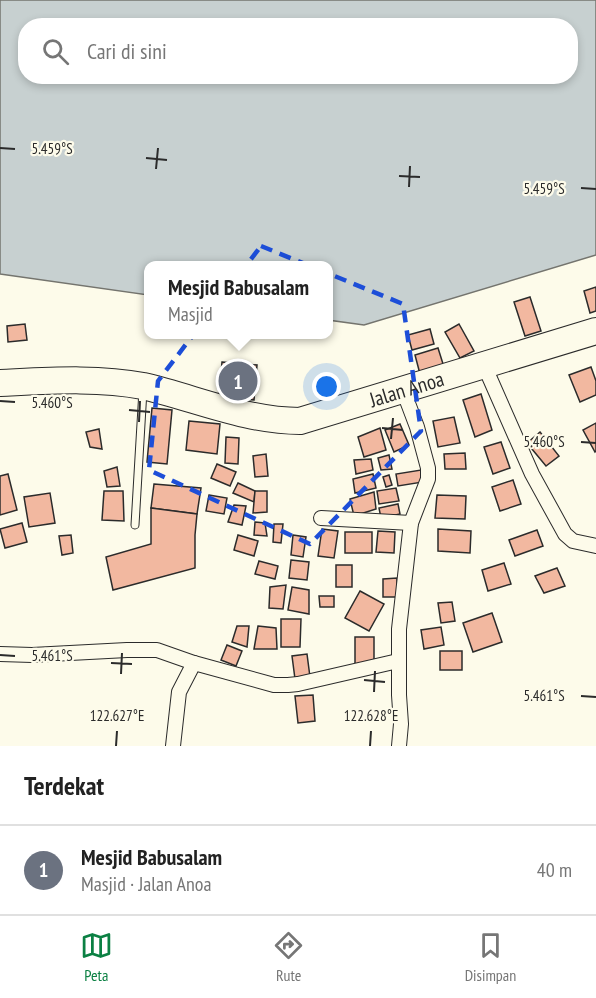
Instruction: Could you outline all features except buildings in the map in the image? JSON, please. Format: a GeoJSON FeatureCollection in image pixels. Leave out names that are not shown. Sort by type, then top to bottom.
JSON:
{"type":"FeatureCollection","features":[{"type":"Feature","properties":{"kind":"highway","name":"Jalan Anoa"},"geometry":{"type":"LineString","coordinates":[[0,383],[87,381],[126,384],[281,421],[300,421],[596,331]]}},
{"type":"Feature","properties":{"kind":"street"},"geometry":{"type":"LineString","coordinates":[[484,365],[532,474],[565,534],[573,541],[596,546]]}},
{"type":"Feature","properties":{"kind":"street"},"geometry":{"type":"LineString","coordinates":[[399,746],[401,724],[399,629],[411,523],[428,480],[428,468],[417,428],[403,390]]}},
{"type":"Feature","properties":{"kind":"street"},"geometry":{"type":"LineString","coordinates":[[321,518],[411,523]]}},
{"type":"Feature","properties":{"kind":"street"},"geometry":{"type":"LineString","coordinates":[[0,654],[157,650],[194,663],[288,686],[398,661]]}},
{"type":"Feature","properties":{"kind":"street"},"geometry":{"type":"LineString","coordinates":[[173,746],[179,692],[194,663]]}},
{"type":"Feature","properties":{"kind":"lane"},"geometry":{"type":"LineString","coordinates":[[135,525],[143,387]]}},
{"type":"Feature","properties":{"kind":"highlighted area"},"geometry":{"type":"Polygon","coordinates":[[[261,246],[403,304],[421,431],[310,544],[149,470],[158,381],[261,246]]]}},
{"type":"Feature","properties":{"kind":"shaded area"},"geometry":{"type":"Polygon","coordinates":[[[0,0],[596,0],[596,255],[364,325],[333,321],[333,261],[144,261],[144,294],[0,274],[0,0]]]}},
{"type":"Feature","properties":{"kind":"place","name":"Mesjid Babusalam"},"geometry":{"type":"Point","coordinates":[238,381]}}]}
